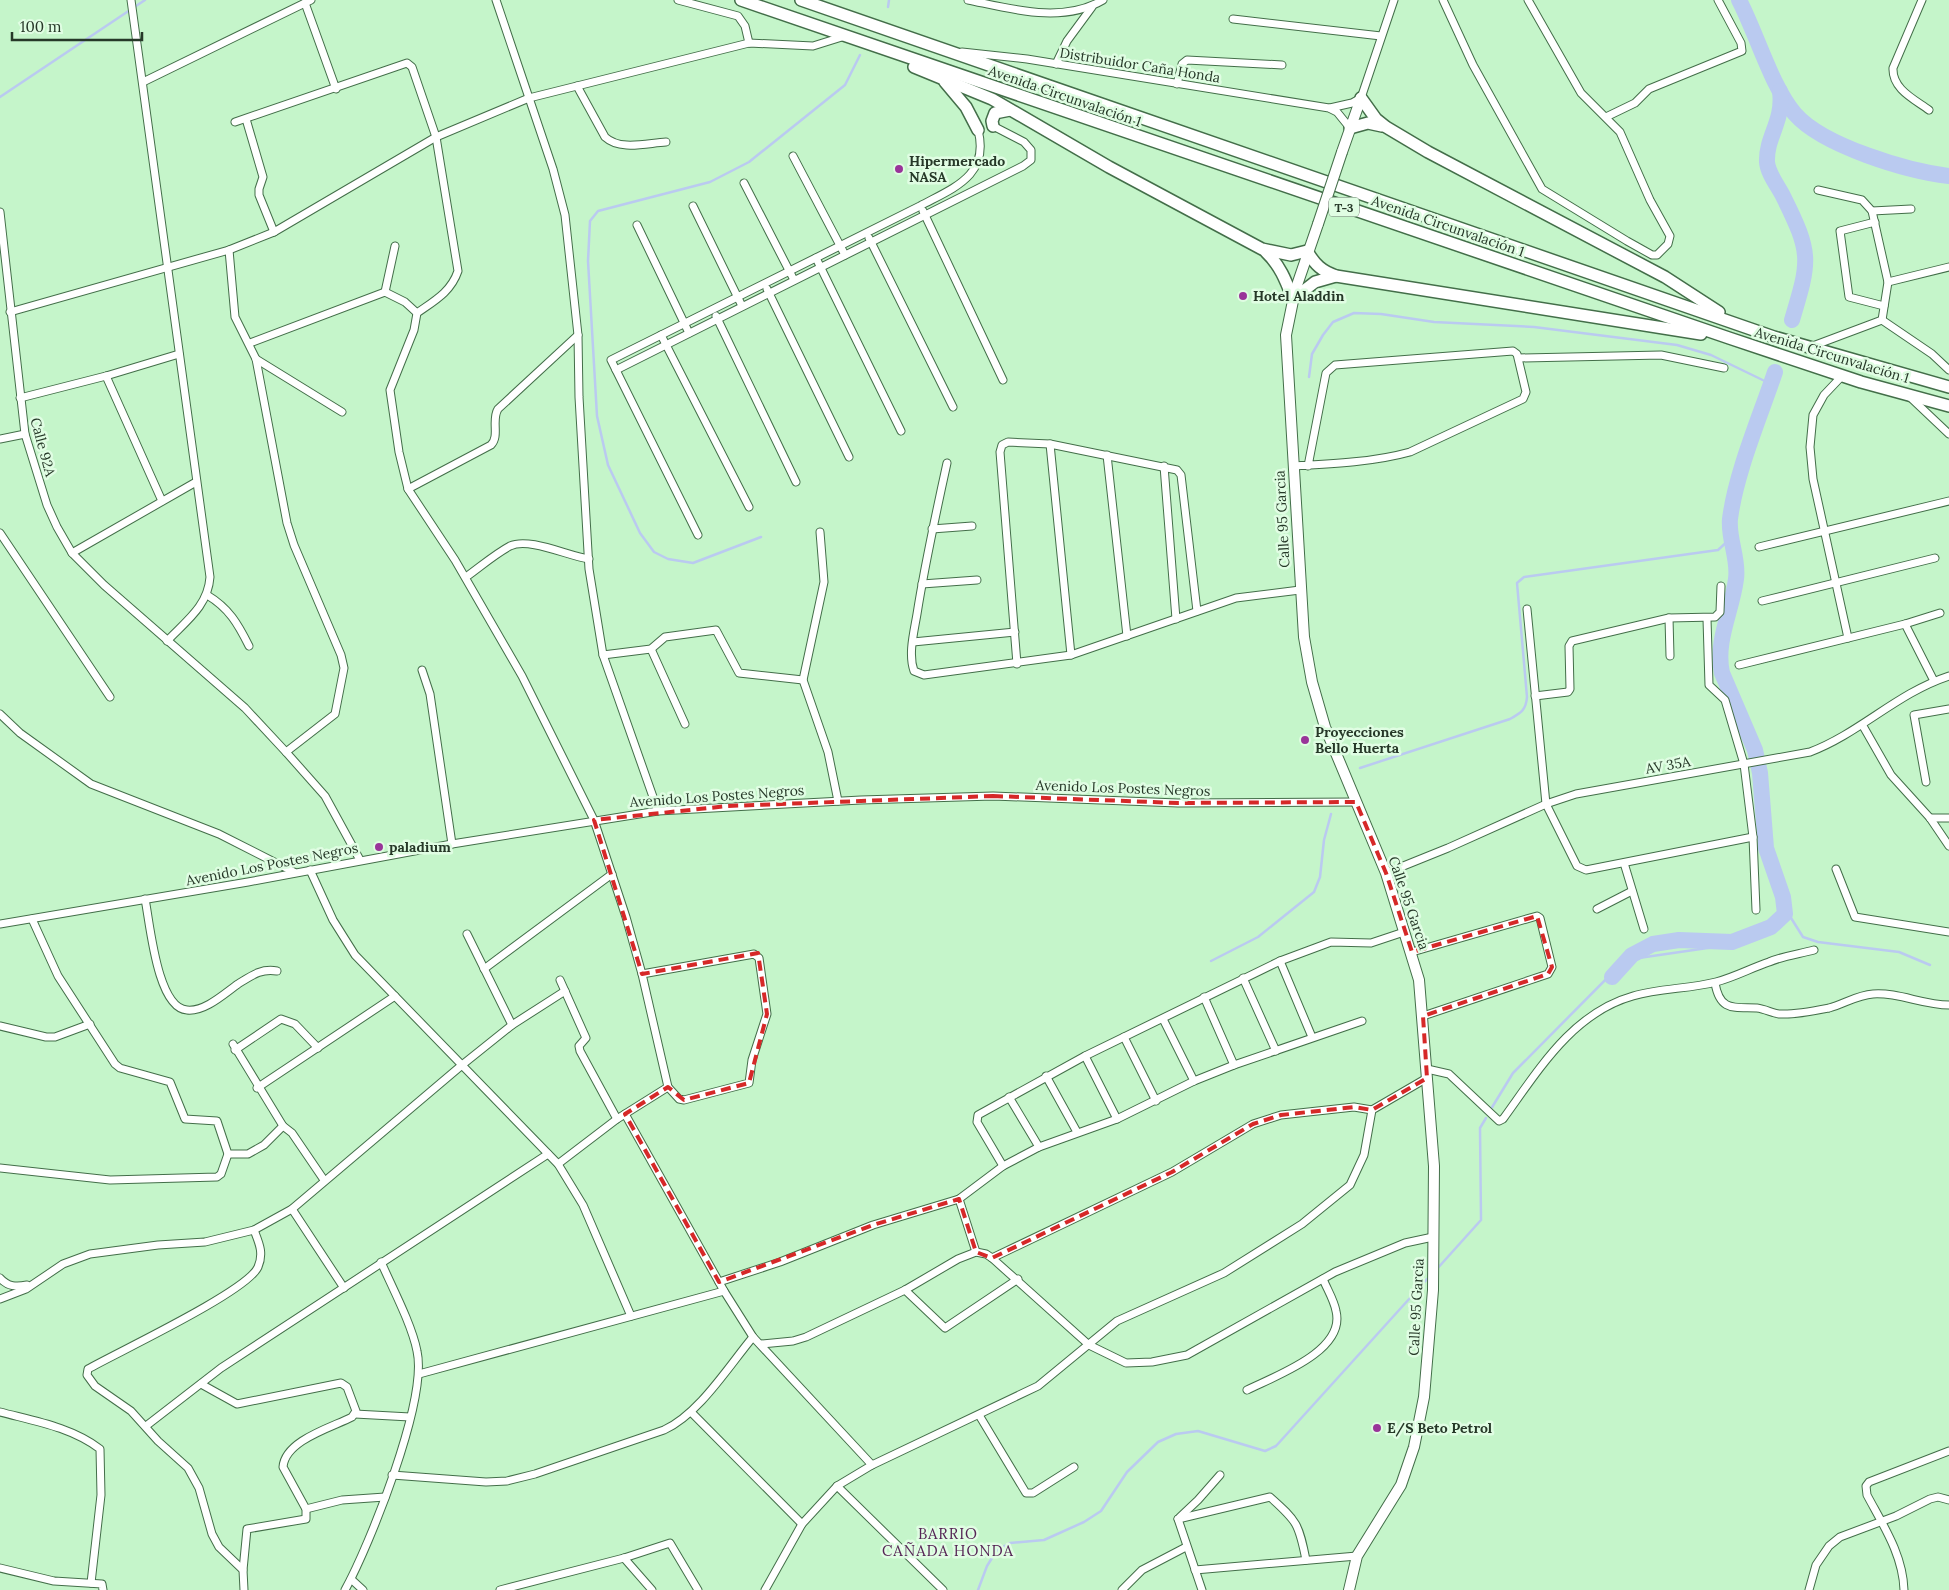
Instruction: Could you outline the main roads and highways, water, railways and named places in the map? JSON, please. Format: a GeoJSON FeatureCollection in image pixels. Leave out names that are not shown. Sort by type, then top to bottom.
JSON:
{"type":"FeatureCollection","features":[{"type":"Feature","properties":{"kind":"main road","name":"Avenida Circunvalación 1"},"geometry":{"type":"LineString","coordinates":[[741,0],[1842,376],[1949,406]]}},
{"type":"Feature","properties":{"kind":"main road","name":"Avenida Circunvalación 1"},"geometry":{"type":"LineString","coordinates":[[801,0],[1809,348],[1949,387]]}},
{"type":"Feature","properties":{"kind":"main road"},"geometry":{"type":"LineString","coordinates":[[873,46],[942,79],[992,99],[1109,167],[1262,249],[1275,260],[1285,277],[1293,299],[1315,282],[1336,276]]}},
{"type":"Feature","properties":{"kind":"main road"},"geometry":{"type":"LineString","coordinates":[[942,79],[962,101],[978,130]]}},
{"type":"Feature","properties":{"kind":"main road"},"geometry":{"type":"LineString","coordinates":[[1361,98],[1376,119],[1386,128],[1666,277],[1736,322]]}},
{"type":"Feature","properties":{"kind":"main road"},"geometry":{"type":"LineString","coordinates":[[993,126],[992,121],[995,113],[1010,110]]}},
{"type":"Feature","properties":{"kind":"main road"},"geometry":{"type":"LineString","coordinates":[[1350,128],[1368,123],[1386,128]]}},
{"type":"Feature","properties":{"kind":"main road"},"geometry":{"type":"LineString","coordinates":[[1262,249],[1291,256],[1307,251],[1314,263],[1323,271],[1336,276],[1730,338]]}},
{"type":"Feature","properties":{"kind":"waterway"},"geometry":{"type":"LineString","coordinates":[[0,97],[145,0]]}},
{"type":"Feature","properties":{"kind":"waterway"},"geometry":{"type":"LineString","coordinates":[[888,7],[889,0]]}},
{"type":"Feature","properties":{"kind":"waterway"},"geometry":{"type":"LineString","coordinates":[[1739,0],[1779,90],[1795,114],[1808,126],[1845,146],[1889,163],[1949,176]]}},
{"type":"Feature","properties":{"kind":"waterway"},"geometry":{"type":"LineString","coordinates":[[761,537],[693,563],[668,559],[654,552],[640,533],[608,465],[597,416],[588,261],[590,221],[598,211],[710,182],[749,162],[845,85],[860,55]]}},
{"type":"Feature","properties":{"kind":"waterway"},"geometry":{"type":"LineString","coordinates":[[1779,89],[1772,148],[1773,177],[1793,208],[1803,229],[1810,256],[1808,280],[1796,323]]}},
{"type":"Feature","properties":{"kind":"waterway"},"geometry":{"type":"LineString","coordinates":[[1780,91],[1780,112],[1769,144],[1767,162],[1771,175],[1799,231],[1805,257],[1805,270],[1792,320]]}},
{"type":"Feature","properties":{"kind":"waterway"},"geometry":{"type":"LineString","coordinates":[[1309,377],[1312,354],[1323,335],[1333,322],[1354,313],[1381,314],[1434,322],[1534,327],[1677,345],[1711,355],[1775,386]]}},
{"type":"Feature","properties":{"kind":"waterway"},"geometry":{"type":"LineString","coordinates":[[1612,977],[1632,955],[1653,944],[1679,940],[1732,942],[1771,927],[1785,914],[1783,897],[1766,848],[1760,773],[1755,750],[1722,673],[1720,661],[1722,638],[1737,572],[1730,526],[1733,501],[1749,445],[1775,372]]}},
{"type":"Feature","properties":{"kind":"waterway"},"geometry":{"type":"LineString","coordinates":[[1779,374],[1759,421],[1734,514],[1730,539],[1740,581],[1738,596],[1717,644],[1722,667],[1759,749],[1763,833],[1769,863],[1783,890],[1786,910],[1803,937],[1818,942],[1899,952],[1930,965]]}},
{"type":"Feature","properties":{"kind":"waterway"},"geometry":{"type":"LineString","coordinates":[[1360,768],[1510,719],[1522,711],[1527,697],[1517,583],[1524,577],[1718,550],[1730,539]]}},
{"type":"Feature","properties":{"kind":"waterway"},"geometry":{"type":"LineString","coordinates":[[1211,961],[1258,937],[1314,892],[1320,877],[1324,840],[1331,814]]}},
{"type":"Feature","properties":{"kind":"waterway"},"geometry":{"type":"LineString","coordinates":[[1491,1109],[1513,1073],[1625,960],[1735,944],[1764,935],[1786,910]]}},
{"type":"Feature","properties":{"kind":"waterway"},"geometry":{"type":"LineString","coordinates":[[1436,1270],[1481,1220],[1480,1128],[1486,1118]]}},
{"type":"Feature","properties":{"kind":"waterway"},"geometry":{"type":"LineString","coordinates":[[978,1590],[987,1566],[997,1550],[1010,1543],[1044,1540],[1084,1522],[1101,1511],[1127,1472],[1158,1442],[1176,1434],[1198,1431],[1265,1451],[1276,1446],[1429,1277]]}},
{"type":"Feature","properties":{"kind":"place","name":"Hipermercado NASA"},"geometry":{"type":"Point","coordinates":[899,169]}},
{"type":"Feature","properties":{"kind":"place","name":"Hotel Aladdin"},"geometry":{"type":"Point","coordinates":[1243,296]}},
{"type":"Feature","properties":{"kind":"place","name":"Proyecciones Bello Huerta"},"geometry":{"type":"Point","coordinates":[1305,740]}},
{"type":"Feature","properties":{"kind":"place","name":"paladium"},"geometry":{"type":"Point","coordinates":[379,847]}},
{"type":"Feature","properties":{"kind":"place","name":"E/S Beto Petrol"},"geometry":{"type":"Point","coordinates":[1377,1428]}},
{"type":"Feature","properties":{"kind":"district","name":"BARRIO CAÑADA HONDA"},"geometry":{"type":"Point","coordinates":[948,1542]}}]}
